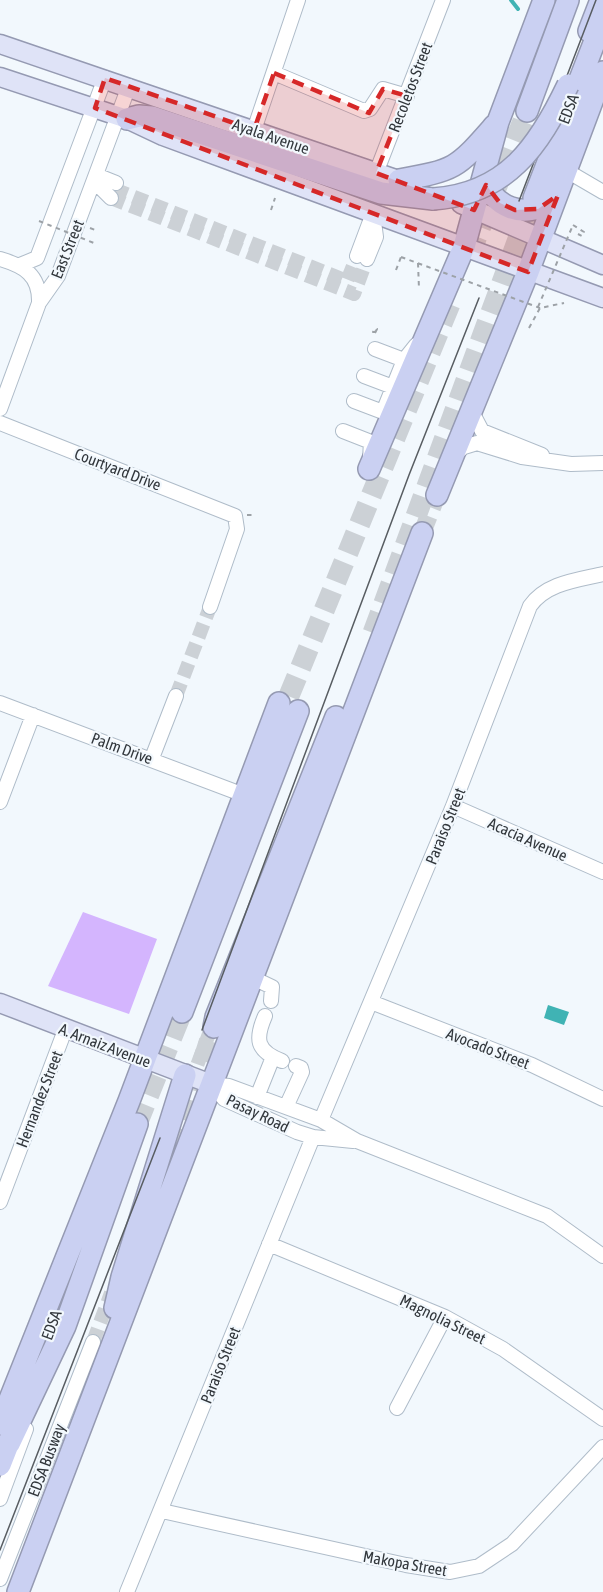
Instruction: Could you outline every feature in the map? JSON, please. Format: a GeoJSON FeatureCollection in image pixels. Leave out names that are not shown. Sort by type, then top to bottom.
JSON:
{"type":"FeatureCollection","features":[{"type":"Feature","properties":{"kind":"highway"},"geometry":{"type":"LineString","coordinates":[[369,469],[464,248],[498,122],[544,0]]}},
{"type":"Feature","properties":{"kind":"highway"},"geometry":{"type":"LineString","coordinates":[[527,111],[568,0]]}},
{"type":"Feature","properties":{"kind":"highway"},"geometry":{"type":"LineString","coordinates":[[123,117],[152,117],[395,196],[433,198],[465,194],[510,170],[539,140],[568,85],[601,0]]}},
{"type":"Feature","properties":{"kind":"highway","name":"EDSA"},"geometry":{"type":"LineString","coordinates":[[534,198],[603,20]]}},
{"type":"Feature","properties":{"kind":"highway"},"geometry":{"type":"LineString","coordinates":[[437,495],[528,272],[603,72]]}},
{"type":"Feature","properties":{"kind":"highway"},"geometry":{"type":"LineString","coordinates":[[399,180],[440,173],[455,166],[498,122]]}},
{"type":"Feature","properties":{"kind":"highway"},"geometry":{"type":"LineString","coordinates":[[484,177],[494,198],[515,210],[538,209],[558,195]]}},
{"type":"Feature","properties":{"kind":"highway"},"geometry":{"type":"LineString","coordinates":[[18,1592],[422,532]]}},
{"type":"Feature","properties":{"kind":"highway"},"geometry":{"type":"LineString","coordinates":[[214,1028],[216,1017],[337,715],[377,650]]}},
{"type":"Feature","properties":{"kind":"highway"},"geometry":{"type":"LineString","coordinates":[[0,1424],[129,1101],[279,703]]}},
{"type":"Feature","properties":{"kind":"highway"},"geometry":{"type":"LineString","coordinates":[[182,1012],[298,711]]}},
{"type":"Feature","properties":{"kind":"highway"},"geometry":{"type":"LineString","coordinates":[[102,1374],[122,1277],[185,1075]]}},
{"type":"Feature","properties":{"kind":"highway"},"geometry":{"type":"LineString","coordinates":[[9,1444],[65,1326],[137,1124]]}},
{"type":"Feature","properties":{"kind":"highway","name":"EDSA"},"geometry":{"type":"LineString","coordinates":[[0,1465],[102,1186]]}},
{"type":"Feature","properties":{"kind":"highway"},"geometry":{"type":"LineString","coordinates":[[6,1592],[97,1345]]}},
{"type":"Feature","properties":{"kind":"main road","name":"Ayala Avenue"},"geometry":{"type":"LineString","coordinates":[[0,44],[129,86],[399,180],[603,265]]}},
{"type":"Feature","properties":{"kind":"main road"},"geometry":{"type":"LineString","coordinates":[[0,77],[123,117],[164,136],[603,298]]}},
{"type":"Feature","properties":{"kind":"main road","name":"A. Arnaiz Avenue"},"geometry":{"type":"LineString","coordinates":[[0,1003],[143,1060],[211,1084]]}},
{"type":"Feature","properties":{"kind":"street"},"geometry":{"type":"LineString","coordinates":[[254,130],[298,0]]}},
{"type":"Feature","properties":{"kind":"street","name":"Recoletos Street"},"geometry":{"type":"LineString","coordinates":[[376,173],[443,0]]}},
{"type":"Feature","properties":{"kind":"street"},"geometry":{"type":"LineString","coordinates":[[274,72],[364,111],[370,109],[383,89],[407,96]]}},
{"type":"Feature","properties":{"kind":"street","name":"East Street"},"geometry":{"type":"LineString","coordinates":[[20,265],[37,258],[105,78]]}},
{"type":"Feature","properties":{"kind":"street","name":"East Street"},"geometry":{"type":"LineString","coordinates":[[0,409],[39,303],[58,276],[95,178],[123,117],[129,86]]}},
{"type":"Feature","properties":{"kind":"street"},"geometry":{"type":"LineString","coordinates":[[567,171],[603,192]]}},
{"type":"Feature","properties":{"kind":"street"},"geometry":{"type":"LineString","coordinates":[[95,178],[114,190]]}},
{"type":"Feature","properties":{"kind":"street"},"geometry":{"type":"LineString","coordinates":[[359,256],[376,237],[371,213]]}},
{"type":"Feature","properties":{"kind":"street"},"geometry":{"type":"LineString","coordinates":[[0,259],[20,265],[36,281],[39,303]]}},
{"type":"Feature","properties":{"kind":"street"},"geometry":{"type":"LineString","coordinates":[[354,401],[383,412],[404,360],[428,331]]}},
{"type":"Feature","properties":{"kind":"street"},"geometry":{"type":"LineString","coordinates":[[375,349],[404,360]]}},
{"type":"Feature","properties":{"kind":"street"},"geometry":{"type":"LineString","coordinates":[[364,376],[393,387]]}},
{"type":"Feature","properties":{"kind":"street"},"geometry":{"type":"LineString","coordinates":[[472,412],[482,431],[555,461]]}},
{"type":"Feature","properties":{"kind":"street","name":"Courtyard Drive"},"geometry":{"type":"LineString","coordinates":[[0,423],[235,516],[237,529],[210,607]]}},
{"type":"Feature","properties":{"kind":"street"},"geometry":{"type":"LineString","coordinates":[[343,431],[371,442],[369,469]]}},
{"type":"Feature","properties":{"kind":"street"},"geometry":{"type":"LineString","coordinates":[[453,455],[464,447],[477,443],[522,457],[603,463]]}},
{"type":"Feature","properties":{"kind":"street","name":"Paraiso Street"},"geometry":{"type":"LineString","coordinates":[[321,1120],[453,806],[530,606],[536,597],[554,586],[603,574]]}},
{"type":"Feature","properties":{"kind":"street"},"geometry":{"type":"LineString","coordinates":[[152,758],[176,696]]}},
{"type":"Feature","properties":{"kind":"street","name":"Palm Drive"},"geometry":{"type":"LineString","coordinates":[[0,703],[33,715],[67,720],[152,758],[244,795]]}},
{"type":"Feature","properties":{"kind":"street"},"geometry":{"type":"LineString","coordinates":[[0,802],[33,715]]}},
{"type":"Feature","properties":{"kind":"street","name":"Acacia Avenue"},"geometry":{"type":"LineString","coordinates":[[453,806],[603,872]]}},
{"type":"Feature","properties":{"kind":"street"},"geometry":{"type":"LineString","coordinates":[[253,978],[272,987],[271,1001]]}},
{"type":"Feature","properties":{"kind":"street","name":"Avocado Street"},"geometry":{"type":"LineString","coordinates":[[371,1002],[532,1065],[603,1099]]}},
{"type":"Feature","properties":{"kind":"street"},"geometry":{"type":"LineString","coordinates":[[257,1097],[278,1059],[261,1046],[258,1031],[265,1016]]}},
{"type":"Feature","properties":{"kind":"street"},"geometry":{"type":"LineString","coordinates":[[235,1024],[258,1031]]}},
{"type":"Feature","properties":{"kind":"street","name":"Hernandez Street"},"geometry":{"type":"LineString","coordinates":[[0,1202],[65,1030]]}},
{"type":"Feature","properties":{"kind":"street"},"geometry":{"type":"LineString","coordinates":[[286,1107],[302,1072],[296,1066]]}},
{"type":"Feature","properties":{"kind":"street","name":"Pasay Road"},"geometry":{"type":"LineString","coordinates":[[211,1084],[224,1099],[313,1137],[357,1141]]}},
{"type":"Feature","properties":{"kind":"street","name":"Pasay Road"},"geometry":{"type":"LineString","coordinates":[[211,1084],[229,1086],[321,1120],[357,1141],[535,1213],[544,1221],[579,1239],[603,1256]]}},
{"type":"Feature","properties":{"kind":"street","name":"Paraiso Street"},"geometry":{"type":"LineString","coordinates":[[128,1592],[313,1137]]}},
{"type":"Feature","properties":{"kind":"street","name":"Magnolia Street"},"geometry":{"type":"LineString","coordinates":[[269,1244],[445,1317],[503,1349],[603,1419]]}},
{"type":"Feature","properties":{"kind":"street"},"geometry":{"type":"LineString","coordinates":[[397,1408],[445,1317]]}},
{"type":"Feature","properties":{"kind":"street","name":"EDSA Busway"},"geometry":{"type":"LineString","coordinates":[[0,1499],[65,1326]]}},
{"type":"Feature","properties":{"kind":"street","name":"EDSA Busway"},"geometry":{"type":"LineString","coordinates":[[0,1579],[97,1345]]}},
{"type":"Feature","properties":{"kind":"street","name":"Makopa Street"},"geometry":{"type":"LineString","coordinates":[[162,1511],[406,1565],[450,1572],[479,1566],[513,1544],[603,1448]]}},
{"type":"Feature","properties":{"kind":"path"},"geometry":{"type":"LineString","coordinates":[[271,210],[275,198]]}},
{"type":"Feature","properties":{"kind":"path"},"geometry":{"type":"LineString","coordinates":[[39,221],[93,243]]}},
{"type":"Feature","properties":{"kind":"path"},"geometry":{"type":"LineString","coordinates":[[529,328],[573,225],[584,232],[582,236],[578,234]]}},
{"type":"Feature","properties":{"kind":"path"},"geometry":{"type":"LineString","coordinates":[[396,270],[401,257],[539,308],[564,303]]}},
{"type":"Feature","properties":{"kind":"path"},"geometry":{"type":"LineString","coordinates":[[418,262],[419,289]]}},
{"type":"Feature","properties":{"kind":"path"},"geometry":{"type":"LineString","coordinates":[[375,333],[377,329],[375,329],[373,332],[375,332],[377,328]]}},
{"type":"Feature","properties":{"kind":"highlighted area"},"geometry":{"type":"Polygon","coordinates":[[[274,73],[369,113],[383,89],[407,96],[376,173],[474,210],[486,185],[500,203],[515,210],[538,209],[558,195],[528,272],[95,108],[105,78],[254,130],[274,73]]]}},
{"type":"Feature","properties":{"kind":"shaded area"},"geometry":{"type":"Polygon","coordinates":[[[83,912],[157,939],[129,1014],[48,986],[83,912]]]}},
{"type":"Feature","properties":{"kind":"water"},"geometry":{"type":"Polygon","coordinates":[[[548,1005],[569,1012],[564,1025],[544,1018],[548,1005]]]}},
{"type":"Feature","properties":{"kind":"waterway"},"geometry":{"type":"LineString","coordinates":[[511,0],[518,9]]}},
{"type":"Feature","properties":{"kind":"tunnel"},"geometry":{"type":"LineString","coordinates":[[469,256],[527,111]]}},
{"type":"Feature","properties":{"kind":"tunnel"},"geometry":{"type":"LineString","coordinates":[[114,189],[347,281],[357,256]]}},
{"type":"Feature","properties":{"kind":"tunnel"},"geometry":{"type":"LineString","coordinates":[[111,198],[354,294],[367,259]]}},
{"type":"Feature","properties":{"kind":"tunnel"},"geometry":{"type":"LineString","coordinates":[[373,633],[528,212]]}},
{"type":"Feature","properties":{"kind":"tunnel"},"geometry":{"type":"LineString","coordinates":[[277,725],[450,304]]}},
{"type":"Feature","properties":{"kind":"tunnel"},"geometry":{"type":"LineString","coordinates":[[422,533],[437,495]]}},
{"type":"Feature","properties":{"kind":"tunnel"},"geometry":{"type":"LineString","coordinates":[[176,696],[210,607]]}},
{"type":"Feature","properties":{"kind":"tunnel"},"geometry":{"type":"LineString","coordinates":[[137,1124],[182,1012]]}},
{"type":"Feature","properties":{"kind":"tunnel"},"geometry":{"type":"LineString","coordinates":[[190,1084],[215,1018]]}},
{"type":"Feature","properties":{"kind":"tunnel"},"geometry":{"type":"LineString","coordinates":[[184,1120],[214,1027]]}},
{"type":"Feature","properties":{"kind":"tunnel"},"geometry":{"type":"LineString","coordinates":[[153,1207],[193,1108]]}},
{"type":"Feature","properties":{"kind":"tunnel"},"geometry":{"type":"LineString","coordinates":[[93,1342],[111,1293]]}},
{"type":"Feature","properties":{"kind":"tram line"},"geometry":{"type":"LineString","coordinates":[[519,201],[596,0]]}},
{"type":"Feature","properties":{"kind":"tram line"},"geometry":{"type":"LineString","coordinates":[[202,1030],[409,475],[479,298]]}},
{"type":"Feature","properties":{"kind":"tram line"},"geometry":{"type":"LineString","coordinates":[[0,1550],[160,1138]]}}]}
